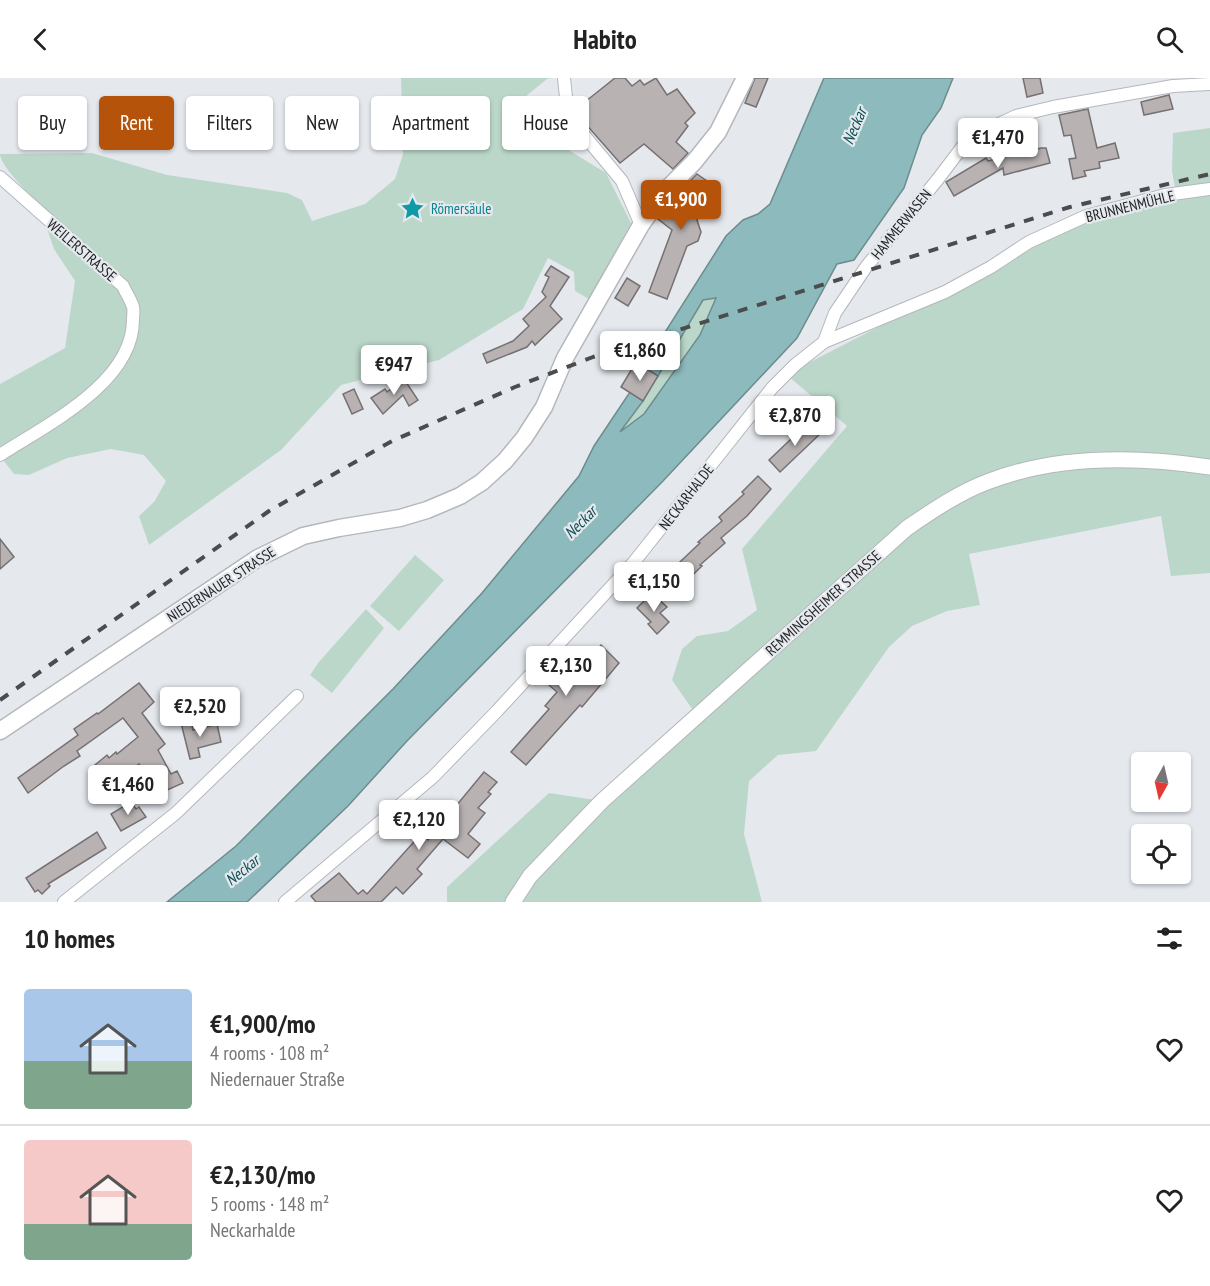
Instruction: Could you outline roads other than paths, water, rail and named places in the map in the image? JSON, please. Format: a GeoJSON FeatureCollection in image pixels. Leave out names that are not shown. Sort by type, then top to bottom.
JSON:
{"type":"FeatureCollection","features":[{"type":"Feature","properties":{"kind":"main road","name":"NIEDERNAUER STRASSE"},"geometry":{"type":"LineString","coordinates":[[0,731],[279,546],[303,536],[418,513],[460,496],[482,482],[505,461],[524,438],[544,407],[565,358],[641,225],[664,192],[694,162],[718,132],[745,78]]}},
{"type":"Feature","properties":{"kind":"street"},"geometry":{"type":"LineString","coordinates":[[564,78],[568,116],[622,181],[641,225]]}},
{"type":"Feature","properties":{"kind":"street","name":"HAMMERWASEN"},"geometry":{"type":"LineString","coordinates":[[824,342],[835,313],[866,267],[969,138],[1016,116],[1053,106],[1172,82],[1210,84]]}},
{"type":"Feature","properties":{"kind":"street","name":"WEILERSTRASSE"},"geometry":{"type":"LineString","coordinates":[[0,177],[123,286],[133,308],[133,330],[128,350],[115,371],[81,402],[0,455]]}},
{"type":"Feature","properties":{"kind":"street","name":"BRUNNENMÜHLE"},"geometry":{"type":"LineString","coordinates":[[991,267],[1029,242],[1086,216],[1165,195],[1210,189]]}},
{"type":"Feature","properties":{"kind":"street","name":"NECKARHALDE"},"geometry":{"type":"LineString","coordinates":[[285,902],[433,777],[489,720],[634,562],[772,388],[795,365],[824,342],[945,292],[991,267]]}},
{"type":"Feature","properties":{"kind":"street","name":"REMMINGSHEIMER STRASSE"},"geometry":{"type":"LineString","coordinates":[[513,902],[530,876],[602,801],[907,528],[942,504],[985,482],[1028,468],[1084,461],[1186,463],[1210,467]]}},
{"type":"Feature","properties":{"kind":"street"},"geometry":{"type":"LineString","coordinates":[[64,902],[176,813],[297,696]]}},
{"type":"Feature","properties":{"kind":"water","name":"Neckar"},"geometry":{"type":"Polygon","coordinates":[[[824,78],[953,78],[941,108],[922,135],[904,188],[854,260],[837,264],[797,338],[663,481],[406,742],[348,806],[247,902],[167,902],[236,846],[393,689],[482,593],[579,476],[594,446],[630,392],[643,401],[620,432],[644,414],[700,335],[716,298],[703,300],[658,376],[643,367],[726,236],[743,220],[758,214],[770,204],[824,78]]]}},
{"type":"Feature","properties":{"kind":"railway"},"geometry":{"type":"LineString","coordinates":[[0,700],[269,511],[392,441],[515,387],[593,357],[1070,207],[1210,174]]}},
{"type":"Feature","properties":{"kind":"place","name":"Römersäule"},"geometry":{"type":"Point","coordinates":[413,208]}}]}
